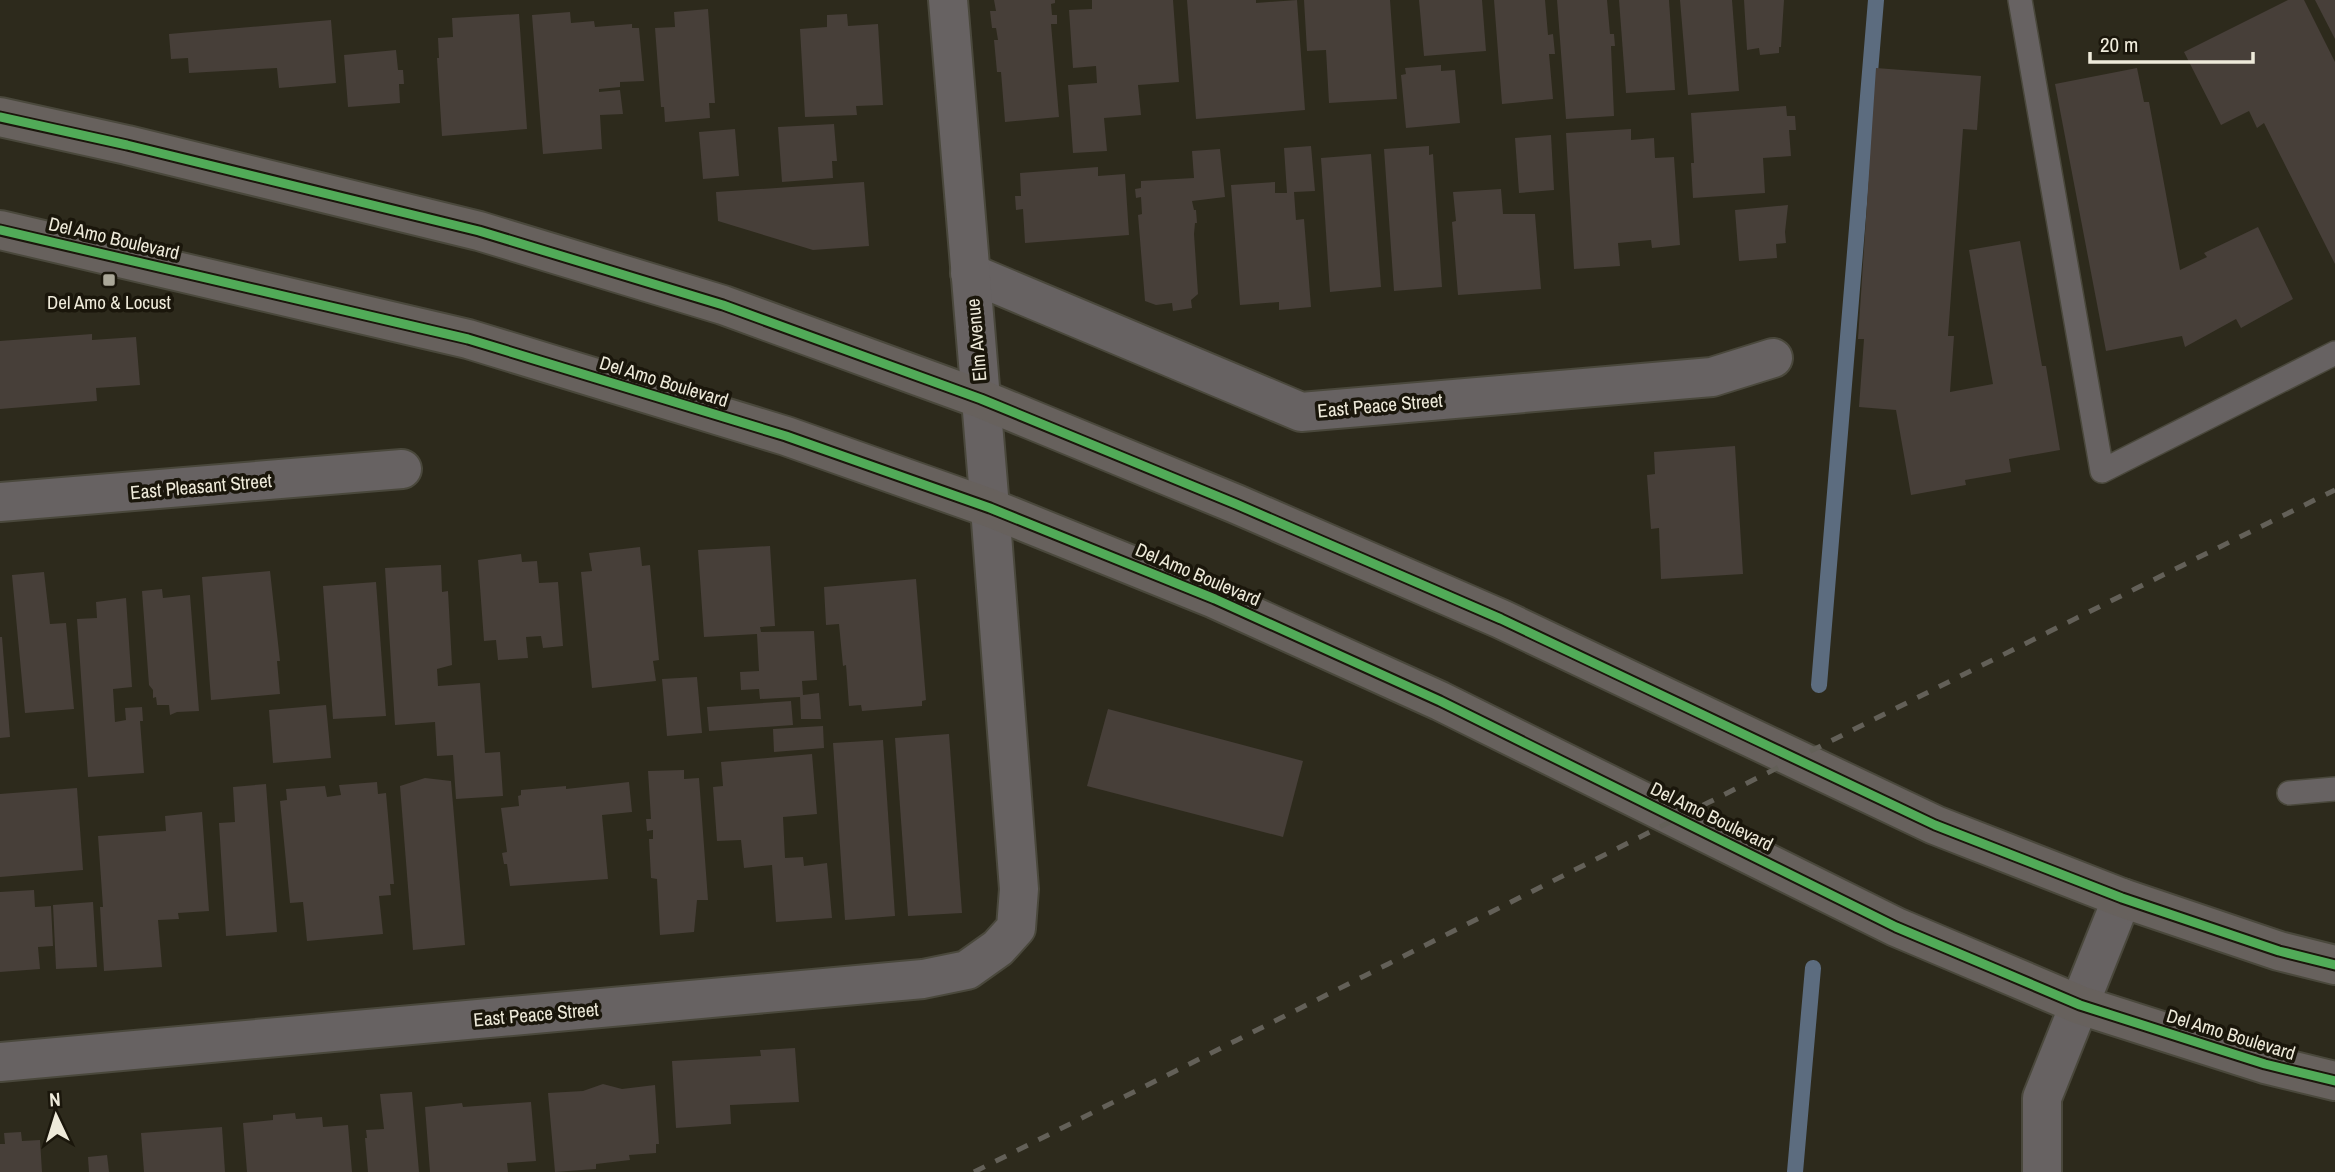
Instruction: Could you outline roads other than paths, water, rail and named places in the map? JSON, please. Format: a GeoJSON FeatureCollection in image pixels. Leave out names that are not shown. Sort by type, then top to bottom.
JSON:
{"type":"FeatureCollection","features":[{"type":"Feature","properties":{"kind":"main road"},"geometry":{"type":"LineString","coordinates":[[0,117],[128,145],[479,231],[723,305],[981,399],[1236,504],[1501,619],[1935,825],[2122,898],[2279,951],[2335,965]]}},
{"type":"Feature","properties":{"kind":"main road","name":"Del Amo Boulevard"},"geometry":{"type":"LineString","coordinates":[[0,230],[468,339],[786,436],[990,508],[1215,599],[1428,696],[1896,926],[2080,1005],[2265,1064],[2335,1081]]}},
{"type":"Feature","properties":{"kind":"street","name":"Elm Avenue"},"geometry":{"type":"LineString","coordinates":[[948,0],[1019,889]]}},
{"type":"Feature","properties":{"kind":"street","name":"East Peace Street"},"geometry":{"type":"LineString","coordinates":[[970,274],[1301,412],[1712,377],[1773,358]]}},
{"type":"Feature","properties":{"kind":"street","name":"East Pleasant Street"},"geometry":{"type":"LineString","coordinates":[[0,502],[402,469]]}},
{"type":"Feature","properties":{"kind":"street","name":"East Peace Street"},"geometry":{"type":"LineString","coordinates":[[0,1062],[923,979],[967,970],[998,948],[1016,928],[1019,889]]}},
{"type":"Feature","properties":{"kind":"street"},"geometry":{"type":"LineString","coordinates":[[2042,1172],[2042,1098],[2122,898]]}},
{"type":"Feature","properties":{"kind":"lane"},"geometry":{"type":"LineString","coordinates":[[2020,0],[2102,471],[2335,353]]}},
{"type":"Feature","properties":{"kind":"lane"},"geometry":{"type":"LineString","coordinates":[[2289,793],[2335,789]]}},
{"type":"Feature","properties":{"kind":"waterway"},"geometry":{"type":"LineString","coordinates":[[1819,685],[1876,0]]}},
{"type":"Feature","properties":{"kind":"waterway"},"geometry":{"type":"LineString","coordinates":[[1795,1172],[1813,968]]}},
{"type":"Feature","properties":{"kind":"railway"},"geometry":{"type":"LineString","coordinates":[[974,1172],[2335,490]]}},
{"type":"Feature","properties":{"kind":"place","name":"Del Amo & Locust"},"geometry":{"type":"Point","coordinates":[109,280]}}]}
